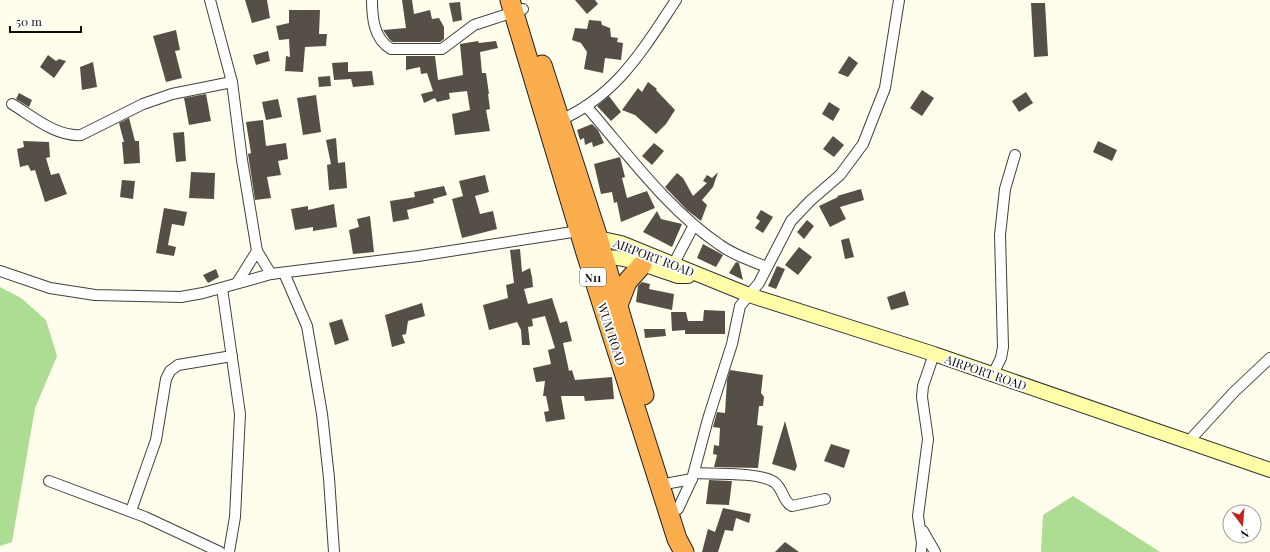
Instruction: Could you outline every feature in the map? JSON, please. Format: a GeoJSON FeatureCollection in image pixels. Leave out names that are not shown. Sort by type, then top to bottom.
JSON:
{"type":"FeatureCollection","features":[{"type":"Feature","properties":{"kind":"highway","name":"WUM ROAD"},"geometry":{"type":"LineString","coordinates":[[516,5],[554,123],[586,237],[618,306],[686,535],[685,552]]}},
{"type":"Feature","properties":{"kind":"highway","name":"WUM ROAD"},"geometry":{"type":"LineString","coordinates":[[596,258],[677,539],[685,552]]}},
{"type":"Feature","properties":{"kind":"highway"},"geometry":{"type":"LineString","coordinates":[[618,306],[626,282],[642,265]]}},
{"type":"Feature","properties":{"kind":"main road","name":"AIRPORT ROAD"},"geometry":{"type":"LineString","coordinates":[[586,237],[621,243],[749,295],[934,354],[1270,470]]}},
{"type":"Feature","properties":{"kind":"main road","name":"AIRPORT ROAD"},"geometry":{"type":"LineString","coordinates":[[596,258],[642,265],[678,276],[702,276]]}},
{"type":"Feature","properties":{"kind":"street"},"geometry":{"type":"LineString","coordinates":[[210,0],[232,82],[242,160],[257,251],[271,274]]}},
{"type":"Feature","properties":{"kind":"street"},"geometry":{"type":"LineString","coordinates":[[372,0],[377,37],[384,45],[391,49],[442,49],[474,25],[516,5]]}},
{"type":"Feature","properties":{"kind":"street"},"geometry":{"type":"LineString","coordinates":[[554,123],[586,106],[614,84],[629,69],[676,0]]}},
{"type":"Feature","properties":{"kind":"street"},"geometry":{"type":"LineString","coordinates":[[678,509],[693,476],[708,419],[732,344],[740,306],[759,283],[791,221],[810,200],[840,175],[863,144],[885,88],[899,0]]}},
{"type":"Feature","properties":{"kind":"street"},"geometry":{"type":"LineString","coordinates":[[12,104],[70,136],[81,135],[143,104],[165,96],[232,82]]}},
{"type":"Feature","properties":{"kind":"street"},"geometry":{"type":"LineString","coordinates":[[586,106],[672,205],[694,225],[721,246],[747,260],[767,267]]}},
{"type":"Feature","properties":{"kind":"street"},"geometry":{"type":"LineString","coordinates":[[992,374],[1001,358],[1003,346],[1000,234],[1005,188],[1015,155]]}},
{"type":"Feature","properties":{"kind":"street"},"geometry":{"type":"LineString","coordinates":[[673,265],[694,225]]}},
{"type":"Feature","properties":{"kind":"street"},"geometry":{"type":"LineString","coordinates":[[0,271],[50,288],[95,295],[181,297],[222,288],[271,274],[586,237]]}},
{"type":"Feature","properties":{"kind":"street"},"geometry":{"type":"LineString","coordinates":[[237,283],[257,251]]}},
{"type":"Feature","properties":{"kind":"street"},"geometry":{"type":"LineString","coordinates":[[284,273],[307,326],[322,414],[334,552]]}},
{"type":"Feature","properties":{"kind":"street"},"geometry":{"type":"LineString","coordinates":[[222,288],[240,414],[235,517],[229,552]]}},
{"type":"Feature","properties":{"kind":"street"},"geometry":{"type":"LineString","coordinates":[[921,552],[922,543],[918,516],[928,439],[922,397],[923,386],[934,354]]}},
{"type":"Feature","properties":{"kind":"street"},"geometry":{"type":"LineString","coordinates":[[131,511],[156,440],[166,379],[170,371],[178,365],[232,356]]}},
{"type":"Feature","properties":{"kind":"street"},"geometry":{"type":"LineString","coordinates":[[1189,441],[1234,392],[1270,358]]}},
{"type":"Feature","properties":{"kind":"street"},"geometry":{"type":"LineString","coordinates":[[670,483],[693,476],[760,477],[773,481],[780,487],[788,504],[792,506],[825,499]]}},
{"type":"Feature","properties":{"kind":"street"},"geometry":{"type":"LineString","coordinates":[[49,481],[131,511],[220,552]]}},
{"type":"Feature","properties":{"kind":"street"},"geometry":{"type":"LineString","coordinates":[[918,524],[935,552]]}},
{"type":"Feature","properties":{"kind":"green space"},"geometry":{"type":"Polygon","coordinates":[[[0,287],[21,298],[46,320],[57,356],[35,408],[12,542],[0,546],[0,287]]]}},
{"type":"Feature","properties":{"kind":"green space"},"geometry":{"type":"Polygon","coordinates":[[[1073,496],[1160,552],[1041,552],[1043,515],[1073,496]]]}},
{"type":"Feature","properties":{"kind":"building"},"geometry":{"type":"Polygon","coordinates":[[[245,0],[267,0],[270,18],[252,23],[245,0]]]}},
{"type":"Feature","properties":{"kind":"building"},"geometry":{"type":"Polygon","coordinates":[[[402,0],[412,0],[414,14],[430,10],[432,19],[439,18],[444,27],[444,39],[440,42],[393,42],[390,40],[383,30],[406,28],[402,0]]]}},
{"type":"Feature","properties":{"kind":"building"},"geometry":{"type":"Polygon","coordinates":[[[575,0],[595,0],[598,4],[587,14],[575,0]]]}},
{"type":"Feature","properties":{"kind":"building"},"geometry":{"type":"Polygon","coordinates":[[[460,2],[462,20],[453,22],[449,3],[460,2]]]}},
{"type":"Feature","properties":{"kind":"building"},"geometry":{"type":"Polygon","coordinates":[[[1031,3],[1045,3],[1048,56],[1034,57],[1031,3]]]}},
{"type":"Feature","properties":{"kind":"building"},"geometry":{"type":"Polygon","coordinates":[[[289,10],[320,10],[319,34],[327,34],[326,46],[305,47],[303,72],[285,71],[286,56],[290,57],[289,39],[279,40],[276,26],[289,23],[289,10]]]}},
{"type":"Feature","properties":{"kind":"building"},"geometry":{"type":"Polygon","coordinates":[[[589,20],[601,21],[602,25],[610,28],[611,37],[618,38],[617,42],[623,43],[621,60],[605,58],[603,73],[584,69],[587,52],[581,43],[572,40],[575,28],[587,29],[589,20]]]}},
{"type":"Feature","properties":{"kind":"building"},"geometry":{"type":"Polygon","coordinates":[[[176,30],[180,50],[175,51],[182,78],[166,82],[153,36],[176,30]]]}},
{"type":"Feature","properties":{"kind":"building"},"geometry":{"type":"Polygon","coordinates":[[[478,41],[479,43],[496,41],[498,48],[480,52],[482,73],[486,73],[489,94],[490,109],[486,110],[490,131],[455,135],[452,114],[470,110],[467,91],[449,93],[450,99],[437,102],[435,98],[424,103],[421,94],[433,91],[427,73],[421,74],[420,67],[406,70],[406,56],[435,56],[438,80],[463,75],[460,44],[478,41]]]}},
{"type":"Feature","properties":{"kind":"building"},"geometry":{"type":"Polygon","coordinates":[[[268,51],[270,61],[256,65],[253,55],[268,51]]]}},
{"type":"Feature","properties":{"kind":"building"},"geometry":{"type":"Polygon","coordinates":[[[48,55],[56,61],[59,59],[66,61],[54,78],[40,67],[48,55]]]}},
{"type":"Feature","properties":{"kind":"building"},"geometry":{"type":"Polygon","coordinates":[[[849,56],[858,63],[848,77],[838,73],[849,56]]]}},
{"type":"Feature","properties":{"kind":"building"},"geometry":{"type":"Polygon","coordinates":[[[93,62],[97,87],[82,90],[80,67],[93,62]]]}},
{"type":"Feature","properties":{"kind":"building"},"geometry":{"type":"Polygon","coordinates":[[[348,62],[348,72],[372,71],[374,85],[353,87],[351,79],[334,80],[332,63],[348,62]]]}},
{"type":"Feature","properties":{"kind":"building"},"geometry":{"type":"Polygon","coordinates":[[[330,76],[331,86],[319,87],[318,77],[330,76]]]}},
{"type":"Feature","properties":{"kind":"building"},"geometry":{"type":"Polygon","coordinates":[[[648,82],[657,89],[656,90],[675,110],[666,124],[656,134],[635,115],[622,110],[638,88],[642,92],[648,82]]]}},
{"type":"Feature","properties":{"kind":"building"},"geometry":{"type":"Polygon","coordinates":[[[922,90],[934,98],[922,116],[910,108],[922,90]]]}},
{"type":"Feature","properties":{"kind":"building"},"geometry":{"type":"Polygon","coordinates":[[[1026,92],[1033,103],[1019,112],[1012,101],[1026,92]]]}},
{"type":"Feature","properties":{"kind":"building"},"geometry":{"type":"Polygon","coordinates":[[[19,93],[32,100],[29,107],[16,99],[19,93]]]}},
{"type":"Feature","properties":{"kind":"building"},"geometry":{"type":"Polygon","coordinates":[[[206,94],[211,121],[189,125],[184,98],[206,94]]]}},
{"type":"Feature","properties":{"kind":"building"},"geometry":{"type":"Polygon","coordinates":[[[316,95],[321,132],[303,135],[297,98],[316,95]]]}},
{"type":"Feature","properties":{"kind":"building"},"geometry":{"type":"Polygon","coordinates":[[[609,96],[621,112],[611,121],[597,106],[609,96]]]}},
{"type":"Feature","properties":{"kind":"building"},"geometry":{"type":"Polygon","coordinates":[[[278,99],[282,117],[266,120],[262,102],[278,99]]]}},
{"type":"Feature","properties":{"kind":"building"},"geometry":{"type":"Polygon","coordinates":[[[829,102],[840,109],[833,121],[822,114],[829,102]]]}},
{"type":"Feature","properties":{"kind":"building"},"geometry":{"type":"Polygon","coordinates":[[[129,118],[135,141],[139,141],[140,163],[124,164],[122,142],[124,142],[119,123],[129,118]]]}},
{"type":"Feature","properties":{"kind":"building"},"geometry":{"type":"Polygon","coordinates":[[[263,120],[266,146],[286,143],[288,159],[278,161],[281,175],[267,177],[271,198],[255,200],[248,154],[251,153],[246,122],[263,120]]]}},
{"type":"Feature","properties":{"kind":"building"},"geometry":{"type":"Polygon","coordinates":[[[592,124],[598,130],[604,143],[593,147],[592,142],[585,145],[584,138],[580,140],[577,130],[592,124]]]}},
{"type":"Feature","properties":{"kind":"building"},"geometry":{"type":"Polygon","coordinates":[[[184,132],[186,161],[176,162],[173,133],[184,132]]]}},
{"type":"Feature","properties":{"kind":"building"},"geometry":{"type":"Polygon","coordinates":[[[833,136],[844,145],[834,157],[823,149],[833,136]]]}},
{"type":"Feature","properties":{"kind":"building"},"geometry":{"type":"Polygon","coordinates":[[[336,138],[338,163],[345,162],[347,188],[329,190],[327,165],[331,164],[326,140],[336,138]]]}},
{"type":"Feature","properties":{"kind":"building"},"geometry":{"type":"Polygon","coordinates":[[[23,141],[49,142],[50,157],[46,158],[51,175],[59,173],[67,194],[45,202],[35,170],[31,171],[28,165],[20,167],[17,149],[24,147],[23,141]]]}},
{"type":"Feature","properties":{"kind":"building"},"geometry":{"type":"Polygon","coordinates":[[[1098,141],[1117,150],[1112,161],[1093,152],[1098,141]]]}},
{"type":"Feature","properties":{"kind":"building"},"geometry":{"type":"Polygon","coordinates":[[[654,143],[664,151],[652,165],[642,156],[654,143]]]}},
{"type":"Feature","properties":{"kind":"building"},"geometry":{"type":"Polygon","coordinates":[[[620,157],[625,177],[622,178],[627,198],[647,191],[655,208],[621,222],[617,202],[614,203],[612,192],[601,194],[594,164],[620,157]]]}},
{"type":"Feature","properties":{"kind":"building"},"geometry":{"type":"Polygon","coordinates":[[[191,172],[215,173],[214,199],[189,198],[191,172]]]}},
{"type":"Feature","properties":{"kind":"building"},"geometry":{"type":"Polygon","coordinates":[[[718,172],[713,187],[702,200],[707,205],[701,221],[687,210],[665,187],[677,173],[683,178],[693,196],[707,183],[703,181],[707,175],[712,178],[718,172]]]}},
{"type":"Feature","properties":{"kind":"building"},"geometry":{"type":"Polygon","coordinates":[[[485,175],[489,192],[475,196],[480,214],[493,211],[497,229],[462,238],[452,199],[463,196],[459,181],[485,175]]]}},
{"type":"Feature","properties":{"kind":"building"},"geometry":{"type":"Polygon","coordinates":[[[122,180],[135,181],[133,199],[120,197],[122,180]]]}},
{"type":"Feature","properties":{"kind":"building"},"geometry":{"type":"Polygon","coordinates":[[[444,186],[447,195],[433,199],[434,203],[407,210],[409,219],[393,222],[390,201],[415,197],[414,192],[444,186]]]}},
{"type":"Feature","properties":{"kind":"building"},"geometry":{"type":"Polygon","coordinates":[[[861,189],[864,200],[840,207],[846,219],[830,227],[819,206],[838,197],[837,196],[861,189]]]}},
{"type":"Feature","properties":{"kind":"building"},"geometry":{"type":"Polygon","coordinates":[[[334,204],[337,227],[313,231],[313,227],[295,230],[291,209],[308,206],[308,210],[334,204]]]}},
{"type":"Feature","properties":{"kind":"building"},"geometry":{"type":"Polygon","coordinates":[[[164,208],[187,212],[184,226],[172,224],[168,245],[176,247],[174,256],[156,253],[164,208]]]}},
{"type":"Feature","properties":{"kind":"building"},"geometry":{"type":"Polygon","coordinates":[[[761,210],[773,217],[763,233],[755,228],[760,221],[756,218],[761,210]]]}},
{"type":"Feature","properties":{"kind":"building"},"geometry":{"type":"Polygon","coordinates":[[[657,211],[661,219],[682,224],[672,247],[643,232],[657,211]]]}},
{"type":"Feature","properties":{"kind":"building"},"geometry":{"type":"Polygon","coordinates":[[[370,216],[374,252],[353,254],[349,230],[359,227],[357,219],[370,216]]]}},
{"type":"Feature","properties":{"kind":"building"},"geometry":{"type":"Polygon","coordinates":[[[807,220],[814,226],[804,239],[797,232],[807,220]]]}},
{"type":"Feature","properties":{"kind":"building"},"geometry":{"type":"Polygon","coordinates":[[[849,238],[854,257],[845,259],[841,240],[849,238]]]}},
{"type":"Feature","properties":{"kind":"building"},"geometry":{"type":"Polygon","coordinates":[[[703,244],[723,255],[716,267],[697,258],[703,244]]]}},
{"type":"Feature","properties":{"kind":"building"},"geometry":{"type":"Polygon","coordinates":[[[799,247],[812,257],[798,275],[785,265],[799,247]]]}},
{"type":"Feature","properties":{"kind":"building"},"geometry":{"type":"Polygon","coordinates":[[[520,249],[522,272],[530,268],[532,277],[533,287],[524,289],[528,304],[552,298],[560,323],[567,321],[572,341],[563,343],[569,371],[572,370],[575,380],[612,377],[614,399],[585,401],[584,396],[561,396],[565,419],[546,422],[544,412],[549,411],[546,396],[543,396],[545,381],[536,382],[533,368],[551,364],[548,350],[555,348],[545,316],[532,319],[533,326],[528,327],[530,345],[522,345],[521,330],[517,322],[489,330],[483,305],[508,298],[506,285],[514,283],[510,250],[520,249]]]}},
{"type":"Feature","properties":{"kind":"building"},"geometry":{"type":"Polygon","coordinates":[[[736,262],[739,263],[743,280],[729,273],[736,262]]]}},
{"type":"Feature","properties":{"kind":"building"},"geometry":{"type":"Polygon","coordinates":[[[777,266],[785,269],[776,289],[768,286],[777,266]]]}},
{"type":"Feature","properties":{"kind":"building"},"geometry":{"type":"Polygon","coordinates":[[[216,269],[219,277],[208,283],[203,275],[216,269]]]}},
{"type":"Feature","properties":{"kind":"building"},"geometry":{"type":"Polygon","coordinates":[[[642,282],[650,284],[649,289],[674,294],[672,310],[636,302],[638,286],[642,282]]]}},
{"type":"Feature","properties":{"kind":"building"},"geometry":{"type":"Polygon","coordinates":[[[905,291],[909,305],[891,310],[887,297],[905,291]]]}},
{"type":"Feature","properties":{"kind":"building"},"geometry":{"type":"Polygon","coordinates":[[[422,303],[425,316],[408,321],[406,334],[402,335],[405,343],[392,347],[385,315],[422,303]]]}},
{"type":"Feature","properties":{"kind":"building"},"geometry":{"type":"Polygon","coordinates":[[[704,310],[725,311],[725,334],[685,334],[685,330],[672,331],[671,312],[686,312],[688,321],[703,321],[704,310]]]}},
{"type":"Feature","properties":{"kind":"building"},"geometry":{"type":"Polygon","coordinates":[[[342,319],[349,340],[335,345],[329,323],[342,319]]]}},
{"type":"Feature","properties":{"kind":"building"},"geometry":{"type":"Polygon","coordinates":[[[644,329],[665,329],[666,336],[645,338],[644,329]]]}},
{"type":"Feature","properties":{"kind":"building"},"geometry":{"type":"Polygon","coordinates":[[[730,370],[763,375],[761,393],[764,397],[763,406],[759,406],[757,425],[763,426],[758,468],[714,467],[717,455],[713,454],[714,445],[719,446],[720,428],[713,427],[717,412],[725,413],[727,380],[730,370]]]}},
{"type":"Feature","properties":{"kind":"building"},"geometry":{"type":"Polygon","coordinates":[[[785,421],[797,466],[795,471],[772,464],[785,421]]]}},
{"type":"Feature","properties":{"kind":"building"},"geometry":{"type":"Polygon","coordinates":[[[831,444],[850,450],[844,468],[824,461],[831,444]]]}},
{"type":"Feature","properties":{"kind":"building"},"geometry":{"type":"Polygon","coordinates":[[[709,480],[732,481],[729,505],[706,504],[709,480]]]}},
{"type":"Feature","properties":{"kind":"building"},"geometry":{"type":"Polygon","coordinates":[[[723,508],[751,514],[749,523],[736,518],[733,531],[725,530],[718,552],[702,552],[708,529],[715,532],[723,508]]]}},
{"type":"Feature","properties":{"kind":"building"},"geometry":{"type":"Polygon","coordinates":[[[785,542],[799,552],[775,552],[785,542]]]}}]}
